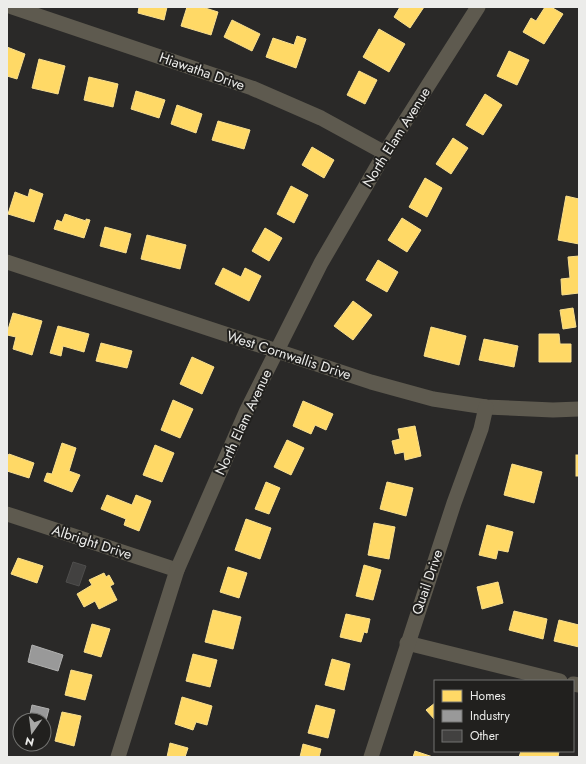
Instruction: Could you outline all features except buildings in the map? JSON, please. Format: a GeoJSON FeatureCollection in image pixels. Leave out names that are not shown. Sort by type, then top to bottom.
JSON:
{"type":"FeatureCollection","features":[{"type":"Feature","properties":{"kind":"street","name":"Hiawatha Drive"},"geometry":{"type":"LineString","coordinates":[[12,7],[252,88],[321,118],[385,153]]}},
{"type":"Feature","properties":{"kind":"street","name":"North Elam Avenue"},"geometry":{"type":"LineString","coordinates":[[118,757],[178,570],[247,410],[321,263],[385,153],[478,7]]}},
{"type":"Feature","properties":{"kind":"street","name":"West Cornwallis Drive"},"geometry":{"type":"LineString","coordinates":[[7,262],[371,382],[433,399],[486,407],[553,410],[579,409]]}},
{"type":"Feature","properties":{"kind":"street","name":"Quail Drive"},"geometry":{"type":"LineString","coordinates":[[371,757],[407,643],[454,503],[481,429],[486,407]]}},
{"type":"Feature","properties":{"kind":"street","name":"Albright Drive"},"geometry":{"type":"LineString","coordinates":[[7,514],[178,570]]}},
{"type":"Feature","properties":{"kind":"street"},"geometry":{"type":"LineString","coordinates":[[407,643],[556,680]]}}]}
